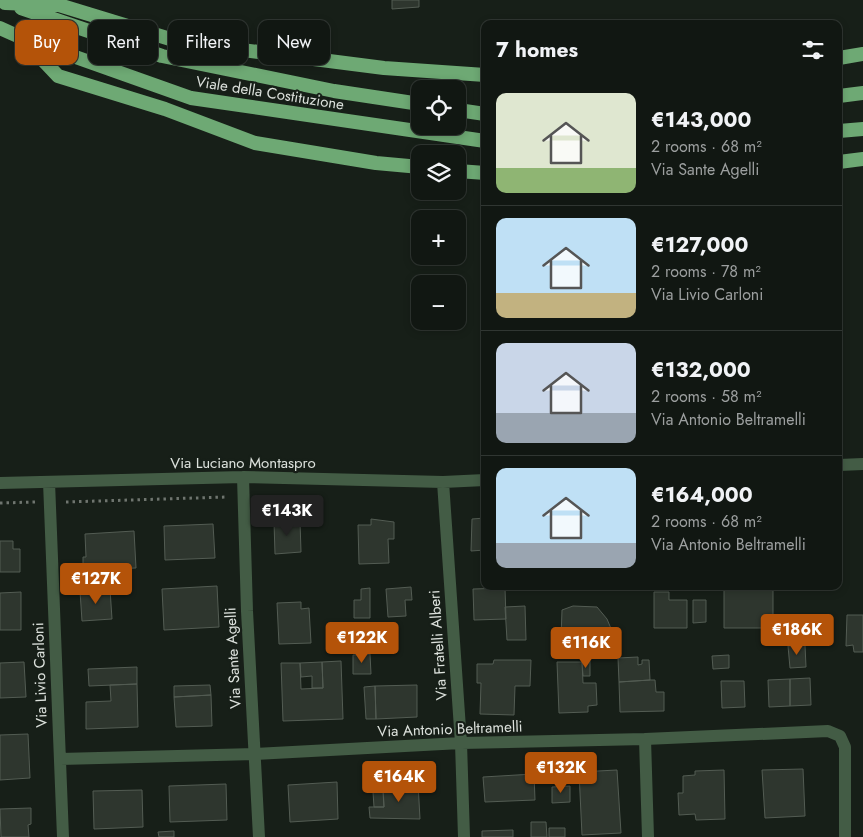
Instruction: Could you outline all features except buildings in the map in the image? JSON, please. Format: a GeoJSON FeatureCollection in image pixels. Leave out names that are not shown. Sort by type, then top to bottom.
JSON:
{"type":"FeatureCollection","features":[{"type":"Feature","properties":{"kind":"highway"},"geometry":{"type":"LineString","coordinates":[[3,2],[59,5],[180,42],[384,68],[481,75]]}},
{"type":"Feature","properties":{"kind":"highway","name":"Viale della Costituzione"},"geometry":{"type":"LineString","coordinates":[[3,2],[162,56],[334,91],[411,103]]}},
{"type":"Feature","properties":{"kind":"highway","name":"Viale della Costituzione"},"geometry":{"type":"LineString","coordinates":[[0,28],[15,35]]}},
{"type":"Feature","properties":{"kind":"highway"},"geometry":{"type":"LineString","coordinates":[[842,58],[863,54]]}},
{"type":"Feature","properties":{"kind":"highway","name":"Viale della Costituzione"},"geometry":{"type":"LineString","coordinates":[[78,58],[191,98],[481,140]]}},
{"type":"Feature","properties":{"kind":"highway"},"geometry":{"type":"LineString","coordinates":[[48,65],[58,76],[165,109],[255,143],[376,163],[411,166]]}},
{"type":"Feature","properties":{"kind":"highway"},"geometry":{"type":"LineString","coordinates":[[842,96],[863,93]]}},
{"type":"Feature","properties":{"kind":"highway"},"geometry":{"type":"LineString","coordinates":[[466,111],[481,113]]}},
{"type":"Feature","properties":{"kind":"highway"},"geometry":{"type":"LineString","coordinates":[[842,131],[863,129]]}},
{"type":"Feature","properties":{"kind":"highway"},"geometry":{"type":"LineString","coordinates":[[842,162],[863,159]]}},
{"type":"Feature","properties":{"kind":"highway"},"geometry":{"type":"LineString","coordinates":[[466,172],[481,173]]}},
{"type":"Feature","properties":{"kind":"street"},"geometry":{"type":"LineString","coordinates":[[842,465],[863,464]]}},
{"type":"Feature","properties":{"kind":"street","name":"Via Luciano Montaspro"},"geometry":{"type":"LineString","coordinates":[[0,483],[244,477],[443,482],[481,480]]}},
{"type":"Feature","properties":{"kind":"street","name":"Via Sante Agelli"},"geometry":{"type":"LineString","coordinates":[[244,477],[247,611],[258,837]]}},
{"type":"Feature","properties":{"kind":"street","name":"Via Livio Carloni"},"geometry":{"type":"LineString","coordinates":[[49,482],[64,837]]}},
{"type":"Feature","properties":{"kind":"street","name":"Via Fratelli Alberi"},"geometry":{"type":"LineString","coordinates":[[443,482],[461,743],[464,837]]}},
{"type":"Feature","properties":{"kind":"street","name":"Via Antonio Beltramelli"},"geometry":{"type":"LineString","coordinates":[[60,759],[254,754],[461,743],[645,739],[828,731],[840,736],[845,747],[845,837]]}},
{"type":"Feature","properties":{"kind":"street"},"geometry":{"type":"LineString","coordinates":[[645,739],[648,837]]}},
{"type":"Feature","properties":{"kind":"path"},"geometry":{"type":"LineString","coordinates":[[76,502],[220,497]]}},
{"type":"Feature","properties":{"kind":"path"},"geometry":{"type":"LineString","coordinates":[[0,503],[23,502]]}}]}
